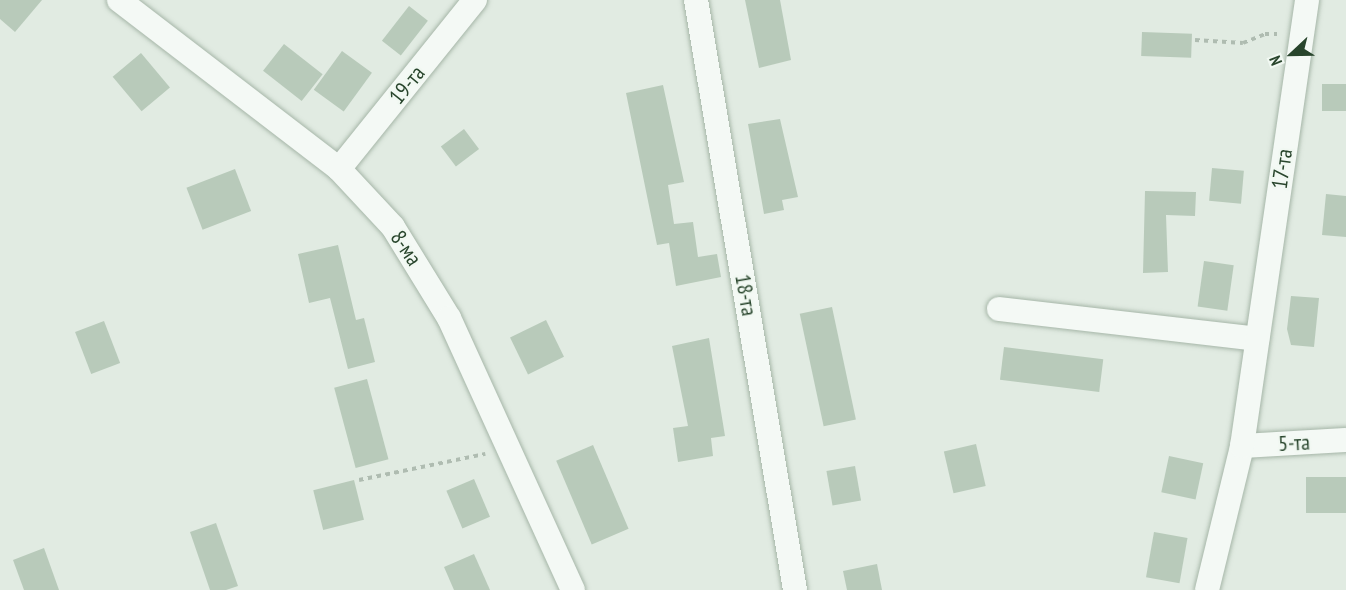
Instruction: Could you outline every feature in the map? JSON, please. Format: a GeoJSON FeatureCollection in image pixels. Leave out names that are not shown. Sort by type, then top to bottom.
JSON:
{"type":"FeatureCollection","features":[{"type":"Feature","properties":{"kind":"street","name":"8-ма"},"geometry":{"type":"LineString","coordinates":[[119,0],[339,169],[381,213],[417,262],[449,318],[573,590]]}},
{"type":"Feature","properties":{"kind":"street","name":"19-та"},"geometry":{"type":"LineString","coordinates":[[339,169],[475,0]]}},
{"type":"Feature","properties":{"kind":"street","name":"18-та"},"geometry":{"type":"LineString","coordinates":[[696,0],[795,590]]}},
{"type":"Feature","properties":{"kind":"street","name":"17-та"},"geometry":{"type":"LineString","coordinates":[[1207,590],[1242,446],[1307,0]]}},
{"type":"Feature","properties":{"kind":"street"},"geometry":{"type":"LineString","coordinates":[[999,309],[1257,339]]}},
{"type":"Feature","properties":{"kind":"street","name":"5-та"},"geometry":{"type":"LineString","coordinates":[[1242,446],[1346,440]]}},
{"type":"Feature","properties":{"kind":"path"},"geometry":{"type":"LineString","coordinates":[[1195,40],[1243,43],[1265,34],[1284,34],[1301,41]]}},
{"type":"Feature","properties":{"kind":"path"},"geometry":{"type":"LineString","coordinates":[[359,480],[509,449]]}},
{"type":"Feature","properties":{"kind":"building"},"geometry":{"type":"Polygon","coordinates":[[[0,0],[42,0],[15,32],[0,19],[0,0]]]}},
{"type":"Feature","properties":{"kind":"building"},"geometry":{"type":"Polygon","coordinates":[[[745,0],[780,0],[791,60],[759,68],[745,0]]]}},
{"type":"Feature","properties":{"kind":"building"},"geometry":{"type":"Polygon","coordinates":[[[409,6],[428,21],[401,55],[382,41],[409,6]]]}},
{"type":"Feature","properties":{"kind":"building"},"geometry":{"type":"Polygon","coordinates":[[[1142,32],[1192,34],[1191,58],[1141,56],[1142,32]]]}},
{"type":"Feature","properties":{"kind":"building"},"geometry":{"type":"Polygon","coordinates":[[[284,44],[323,74],[302,101],[263,71],[284,44]]]}},
{"type":"Feature","properties":{"kind":"building"},"geometry":{"type":"Polygon","coordinates":[[[342,51],[372,73],[344,112],[314,90],[342,51]]]}},
{"type":"Feature","properties":{"kind":"building"},"geometry":{"type":"Polygon","coordinates":[[[141,53],[170,87],[142,111],[113,77],[141,53]]]}},
{"type":"Feature","properties":{"kind":"building"},"geometry":{"type":"Polygon","coordinates":[[[1322,84],[1346,84],[1346,111],[1322,111],[1322,84]]]}},
{"type":"Feature","properties":{"kind":"building"},"geometry":{"type":"Polygon","coordinates":[[[663,85],[684,182],[668,185],[674,224],[693,222],[698,257],[717,254],[721,277],[676,286],[669,243],[657,245],[626,93],[663,85]]]}},
{"type":"Feature","properties":{"kind":"building"},"geometry":{"type":"Polygon","coordinates":[[[780,119],[798,197],[782,200],[784,210],[764,214],[748,124],[780,119]]]}},
{"type":"Feature","properties":{"kind":"building"},"geometry":{"type":"Polygon","coordinates":[[[464,129],[479,149],[456,166],[441,146],[464,129]]]}},
{"type":"Feature","properties":{"kind":"building"},"geometry":{"type":"Polygon","coordinates":[[[1212,168],[1244,171],[1241,204],[1209,201],[1212,168]]]}},
{"type":"Feature","properties":{"kind":"building"},"geometry":{"type":"Polygon","coordinates":[[[235,169],[251,211],[203,230],[186,188],[235,169]]]}},
{"type":"Feature","properties":{"kind":"building"},"geometry":{"type":"Polygon","coordinates":[[[1145,191],[1196,192],[1195,216],[1166,215],[1168,272],[1143,273],[1145,191]]]}},
{"type":"Feature","properties":{"kind":"building"},"geometry":{"type":"Polygon","coordinates":[[[1326,194],[1346,196],[1346,237],[1322,235],[1326,194]]]}},
{"type":"Feature","properties":{"kind":"building"},"geometry":{"type":"Polygon","coordinates":[[[338,245],[356,320],[364,318],[375,362],[348,369],[330,298],[309,303],[298,254],[338,245]]]}},
{"type":"Feature","properties":{"kind":"building"},"geometry":{"type":"Polygon","coordinates":[[[1204,261],[1234,265],[1227,311],[1198,307],[1204,261]]]}},
{"type":"Feature","properties":{"kind":"building"},"geometry":{"type":"Polygon","coordinates":[[[1291,296],[1319,298],[1314,347],[1291,345],[1287,329],[1291,296]]]}},
{"type":"Feature","properties":{"kind":"building"},"geometry":{"type":"Polygon","coordinates":[[[832,307],[856,419],[824,426],[800,314],[832,307]]]}},
{"type":"Feature","properties":{"kind":"building"},"geometry":{"type":"Polygon","coordinates":[[[546,320],[564,357],[528,374],[510,338],[546,320]]]}},
{"type":"Feature","properties":{"kind":"building"},"geometry":{"type":"Polygon","coordinates":[[[104,321],[120,363],[91,374],[75,332],[104,321]]]}},
{"type":"Feature","properties":{"kind":"building"},"geometry":{"type":"Polygon","coordinates":[[[709,338],[725,436],[711,438],[713,456],[678,462],[673,428],[688,426],[672,346],[709,338]]]}},
{"type":"Feature","properties":{"kind":"building"},"geometry":{"type":"Polygon","coordinates":[[[1004,347],[1103,359],[1099,392],[1000,380],[1004,347]]]}},
{"type":"Feature","properties":{"kind":"building"},"geometry":{"type":"Polygon","coordinates":[[[367,379],[388,459],[356,468],[334,388],[367,379]]]}},
{"type":"Feature","properties":{"kind":"building"},"geometry":{"type":"Polygon","coordinates":[[[976,444],[986,486],[954,493],[944,451],[976,444]]]}},
{"type":"Feature","properties":{"kind":"building"},"geometry":{"type":"Polygon","coordinates":[[[593,445],[629,529],[592,544],[556,461],[593,445]]]}},
{"type":"Feature","properties":{"kind":"building"},"geometry":{"type":"Polygon","coordinates":[[[1169,456],[1203,463],[1196,499],[1161,492],[1169,456]]]}},
{"type":"Feature","properties":{"kind":"building"},"geometry":{"type":"Polygon","coordinates":[[[855,466],[861,500],[833,506],[826,471],[855,466]]]}},
{"type":"Feature","properties":{"kind":"building"},"geometry":{"type":"Polygon","coordinates":[[[1306,477],[1346,477],[1346,513],[1306,513],[1306,477]]]}},
{"type":"Feature","properties":{"kind":"building"},"geometry":{"type":"Polygon","coordinates":[[[474,479],[490,517],[462,528],[446,491],[474,479]]]}},
{"type":"Feature","properties":{"kind":"building"},"geometry":{"type":"Polygon","coordinates":[[[354,480],[364,520],[323,530],[313,490],[354,480]]]}},
{"type":"Feature","properties":{"kind":"building"},"geometry":{"type":"Polygon","coordinates":[[[216,523],[238,586],[226,590],[210,590],[190,532],[216,523]]]}},
{"type":"Feature","properties":{"kind":"building"},"geometry":{"type":"Polygon","coordinates":[[[1154,532],[1187,538],[1179,583],[1146,577],[1154,532]]]}},
{"type":"Feature","properties":{"kind":"building"},"geometry":{"type":"Polygon","coordinates":[[[44,548],[59,590],[24,590],[13,560],[44,548]]]}},
{"type":"Feature","properties":{"kind":"building"},"geometry":{"type":"Polygon","coordinates":[[[474,554],[490,590],[454,590],[444,567],[474,554]]]}},
{"type":"Feature","properties":{"kind":"building"},"geometry":{"type":"Polygon","coordinates":[[[877,564],[882,590],[847,590],[843,571],[877,564]]]}}]}
